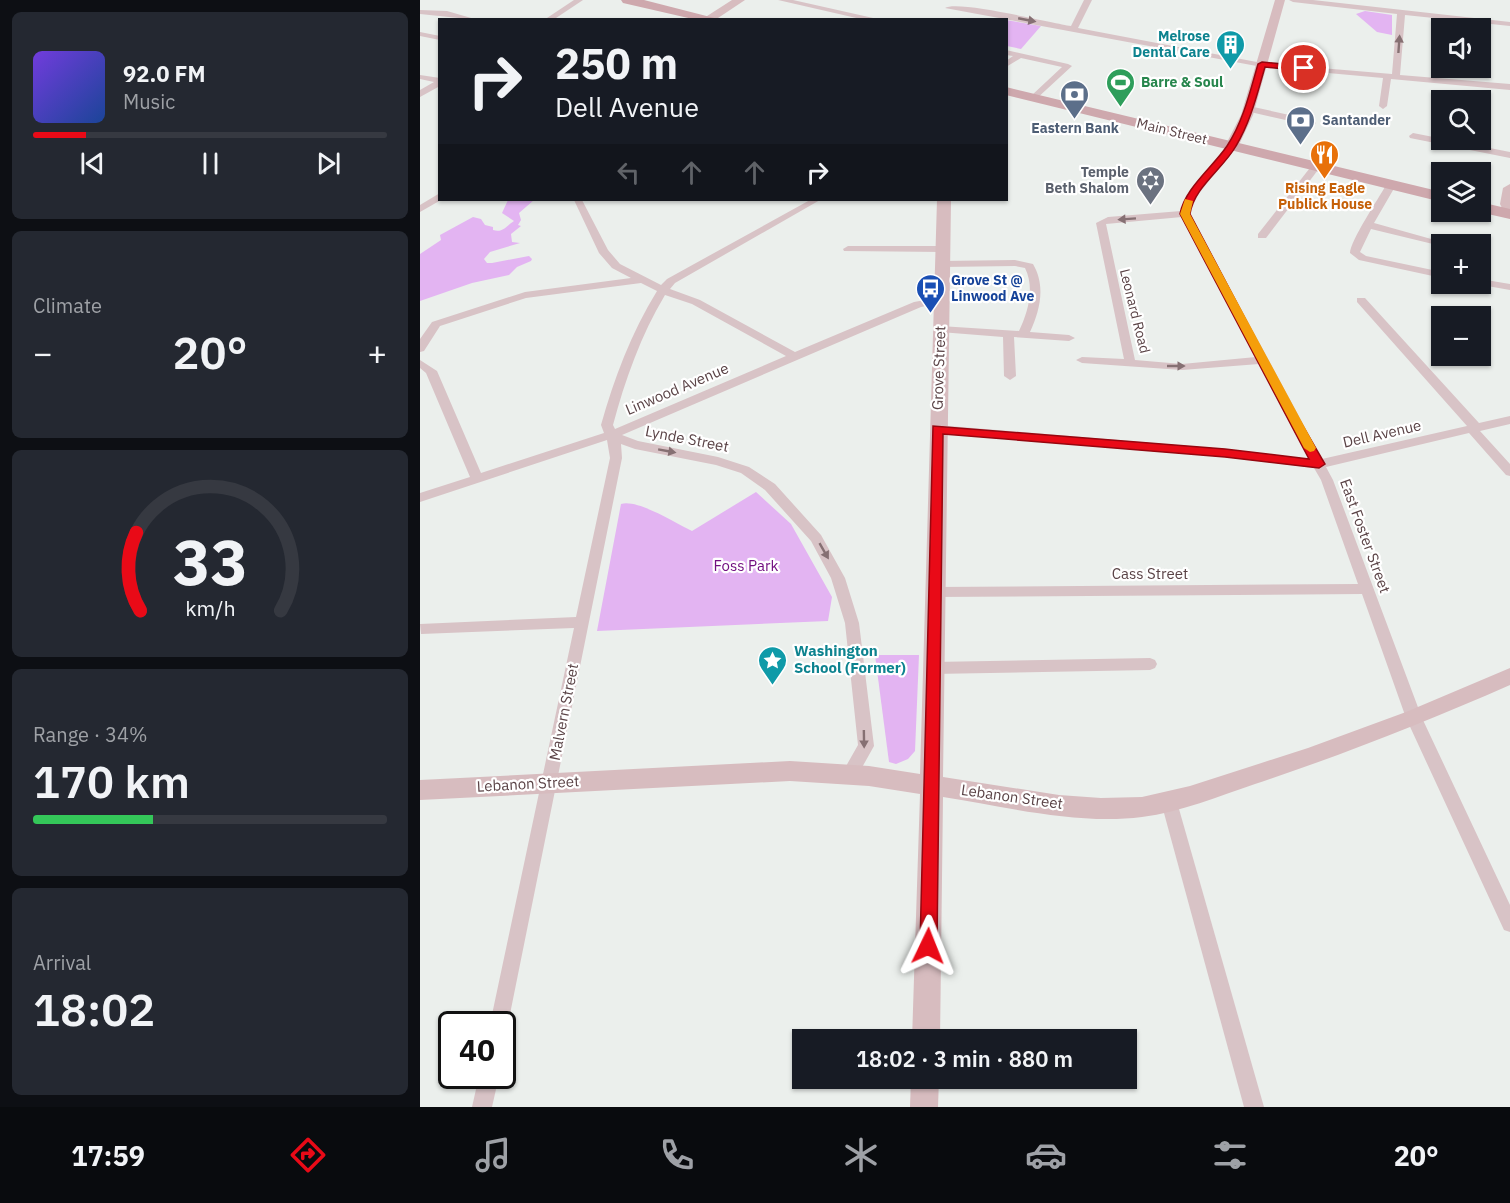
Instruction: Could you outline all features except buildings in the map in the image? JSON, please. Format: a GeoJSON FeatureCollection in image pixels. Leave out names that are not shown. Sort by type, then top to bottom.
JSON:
{"type":"FeatureCollection","features":[{"type":"Feature","properties":{"kind":"main road"},"geometry":{"type":"LineString","coordinates":[[627,0],[707,18]]}},
{"type":"Feature","properties":{"kind":"main road","name":"Main Street"},"geometry":{"type":"LineString","coordinates":[[1008,92],[1431,194]]}},
{"type":"Feature","properties":{"kind":"main road"},"geometry":{"type":"LineString","coordinates":[[1491,209],[1510,212]]}},
{"type":"Feature","properties":{"kind":"street"},"geometry":{"type":"LineString","coordinates":[[550,18],[579,0]]}},
{"type":"Feature","properties":{"kind":"street"},"geometry":{"type":"LineString","coordinates":[[713,18],[740,0]]}},
{"type":"Feature","properties":{"kind":"street"},"geometry":{"type":"LineString","coordinates":[[782,0],[869,18]]}},
{"type":"Feature","properties":{"kind":"street"},"geometry":{"type":"LineString","coordinates":[[1074,29],[1088,0]]}},
{"type":"Feature","properties":{"kind":"street"},"geometry":{"type":"LineString","coordinates":[[1185,214],[1187,202],[1232,146],[1249,110],[1280,0]]}},
{"type":"Feature","properties":{"kind":"street"},"geometry":{"type":"LineString","coordinates":[[1293,0],[1510,24]]}},
{"type":"Feature","properties":{"kind":"street"},"geometry":{"type":"LineString","coordinates":[[949,4],[1262,64],[1510,87]]}},
{"type":"Feature","properties":{"kind":"street"},"geometry":{"type":"LineString","coordinates":[[420,12],[466,18]]}},
{"type":"Feature","properties":{"kind":"street"},"geometry":{"type":"LineString","coordinates":[[1383,106],[1391,76],[1401,12]]}},
{"type":"Feature","properties":{"kind":"street"},"geometry":{"type":"LineString","coordinates":[[420,34],[438,38]]}},
{"type":"Feature","properties":{"kind":"street"},"geometry":{"type":"LineString","coordinates":[[1008,52],[1068,66],[1034,98]]}},
{"type":"Feature","properties":{"kind":"street"},"geometry":{"type":"LineString","coordinates":[[1008,63],[1019,55]]}},
{"type":"Feature","properties":{"kind":"street"},"geometry":{"type":"LineString","coordinates":[[420,77],[438,82]]}},
{"type":"Feature","properties":{"kind":"street"},"geometry":{"type":"LineString","coordinates":[[420,94],[438,83]]}},
{"type":"Feature","properties":{"kind":"street"},"geometry":{"type":"LineString","coordinates":[[1249,110],[1312,123]]}},
{"type":"Feature","properties":{"kind":"street"},"geometry":{"type":"LineString","coordinates":[[1413,136],[1510,155]]}},
{"type":"Feature","properties":{"kind":"street"},"geometry":{"type":"LineString","coordinates":[[1262,236],[1316,166]]}},
{"type":"Feature","properties":{"kind":"street"},"geometry":{"type":"LineString","coordinates":[[1390,185],[1354,248],[1356,255],[1431,272]]}},
{"type":"Feature","properties":{"kind":"street"},"geometry":{"type":"LineString","coordinates":[[1510,188],[1507,204],[1510,212]]}},
{"type":"Feature","properties":{"kind":"street"},"geometry":{"type":"LineString","coordinates":[[420,209],[438,197]]}},
{"type":"Feature","properties":{"kind":"street"},"geometry":{"type":"LineString","coordinates":[[579,201],[606,255],[620,268],[662,290],[696,302],[794,356]]}},
{"type":"Feature","properties":{"kind":"street"},"geometry":{"type":"LineString","coordinates":[[611,435],[607,430],[608,420],[644,325],[654,301],[662,290],[671,281],[814,201]]}},
{"type":"Feature","properties":{"kind":"street","name":"Grove Street"},"geometry":{"type":"LineString","coordinates":[[926,1029],[933,786],[937,429],[944,201]]}},
{"type":"Feature","properties":{"kind":"street","name":"East Foster Street"},"geometry":{"type":"LineString","coordinates":[[1185,214],[1319,464],[1414,718],[1510,924]]}},
{"type":"Feature","properties":{"kind":"street","name":"Leonard Road"},"geometry":{"type":"LineString","coordinates":[[1185,214],[1108,220],[1101,223],[1131,363],[1182,367],[1262,360]]}},
{"type":"Feature","properties":{"kind":"street"},"geometry":{"type":"LineString","coordinates":[[1368,225],[1431,241]]}},
{"type":"Feature","properties":{"kind":"street"},"geometry":{"type":"LineString","coordinates":[[848,249],[1028,265],[1033,278],[1033,309],[1023,334]]}},
{"type":"Feature","properties":{"kind":"street"},"geometry":{"type":"LineString","coordinates":[[420,349],[436,324],[514,298],[642,280]]}},
{"type":"Feature","properties":{"kind":"street"},"geometry":{"type":"LineString","coordinates":[[1491,283],[1510,286]]}},
{"type":"Feature","properties":{"kind":"street","name":"Linwood Avenue"},"geometry":{"type":"LineString","coordinates":[[420,498],[611,435],[918,304],[942,300]]}},
{"type":"Feature","properties":{"kind":"street"},"geometry":{"type":"LineString","coordinates":[[1361,300],[1510,472]]}},
{"type":"Feature","properties":{"kind":"street"},"geometry":{"type":"LineString","coordinates":[[940,329],[1069,338]]}},
{"type":"Feature","properties":{"kind":"street"},"geometry":{"type":"LineString","coordinates":[[1008,333],[1010,376]]}},
{"type":"Feature","properties":{"kind":"street"},"geometry":{"type":"LineString","coordinates":[[1082,360],[1131,363]]}},
{"type":"Feature","properties":{"kind":"street"},"geometry":{"type":"LineString","coordinates":[[420,363],[431,371],[477,479]]}},
{"type":"Feature","properties":{"kind":"street","name":"Dell Avenue"},"geometry":{"type":"LineString","coordinates":[[937,429],[1225,453],[1319,464],[1510,420]]}},
{"type":"Feature","properties":{"kind":"street","name":"Malvern Street"},"geometry":{"type":"LineString","coordinates":[[503,1011],[616,458],[616,446],[611,435]]}},
{"type":"Feature","properties":{"kind":"street","name":"Lynde Street"},"geometry":{"type":"LineString","coordinates":[[611,435],[635,445],[718,461],[745,470],[770,488],[816,538],[841,586],[852,622],[866,746],[849,775]]}},
{"type":"Feature","properties":{"kind":"street","name":"Cass Street"},"geometry":{"type":"LineString","coordinates":[[934,592],[1367,590]]}},
{"type":"Feature","properties":{"kind":"street"},"geometry":{"type":"LineString","coordinates":[[421,629],[582,622]]}},
{"type":"Feature","properties":{"kind":"street"},"geometry":{"type":"LineString","coordinates":[[933,668],[1150,664]]}},
{"type":"Feature","properties":{"kind":"street","name":"Lebanon Street"},"geometry":{"type":"LineString","coordinates":[[420,790],[776,772],[849,775],[1035,802],[1101,808],[1142,807],[1168,802],[1312,756],[1414,718],[1510,676]]}},
{"type":"Feature","properties":{"kind":"street"},"geometry":{"type":"LineString","coordinates":[[1168,802],[1254,1107]]}},
{"type":"Feature","properties":{"kind":"street"},"geometry":{"type":"LineString","coordinates":[[482,1107],[486,1089]]}},
{"type":"Feature","properties":{"kind":"street"},"geometry":{"type":"LineString","coordinates":[[924,1107],[925,1089]]}},
{"type":"Feature","properties":{"kind":"green space"},"geometry":{"type":"Polygon","coordinates":[[[1365,11],[1392,15],[1392,35],[1377,32],[1356,14],[1365,11]]]}},
{"type":"Feature","properties":{"kind":"green space"},"geometry":{"type":"Polygon","coordinates":[[[1008,20],[1041,26],[1021,49],[1008,46],[1008,20]]]}},
{"type":"Feature","properties":{"kind":"green space"},"geometry":{"type":"Polygon","coordinates":[[[508,201],[533,201],[519,213],[521,220],[518,225],[521,226],[511,234],[512,242],[520,243],[490,252],[484,259],[487,263],[492,263],[529,256],[531,261],[517,267],[509,275],[472,283],[420,301],[420,254],[441,240],[440,235],[473,217],[481,219],[485,225],[499,231],[514,221],[502,213],[508,201]]]}},
{"type":"Feature","properties":{"kind":"green space","name":"Foss Park"},"geometry":{"type":"Polygon","coordinates":[[[756,492],[791,524],[832,597],[828,621],[597,631],[621,504],[628,503],[646,508],[692,531],[756,492]]]}},
{"type":"Feature","properties":{"kind":"green space"},"geometry":{"type":"Polygon","coordinates":[[[875,655],[919,655],[915,751],[908,759],[896,764],[889,762],[875,655]]]}},
{"type":"Feature","properties":{"kind":"slow traffic"},"geometry":{"type":"LineString","coordinates":[[1188,201],[1185,214],[1284,404],[1310,448]]}},
{"type":"Feature","properties":{"kind":"place","name":"Melrose Dental Care"},"geometry":{"type":"Point","coordinates":[1231,70]}},
{"type":"Feature","properties":{"kind":"place","name":"Barre & Soul"},"geometry":{"type":"Point","coordinates":[1120,108]}},
{"type":"Feature","properties":{"kind":"place","name":"Eastern Bank"},"geometry":{"type":"Point","coordinates":[1075,120]}},
{"type":"Feature","properties":{"kind":"place","name":"Santander"},"geometry":{"type":"Point","coordinates":[1301,146]}},
{"type":"Feature","properties":{"kind":"place","name":"Rising Eagle Publick House"},"geometry":{"type":"Point","coordinates":[1325,180]}},
{"type":"Feature","properties":{"kind":"place","name":"Temple Beth Shalom"},"geometry":{"type":"Point","coordinates":[1150,206]}},
{"type":"Feature","properties":{"kind":"place","name":"Grove St @ Linwood Ave"},"geometry":{"type":"Point","coordinates":[930,314]}},
{"type":"Feature","properties":{"kind":"place","name":"Washington School (Former)"},"geometry":{"type":"Point","coordinates":[773,686]}},
{"type":"Feature","properties":{"kind":"route"},"geometry":{"type":"LineString","coordinates":[[928,946],[933,786],[937,429],[1225,453],[1319,464],[1284,404],[1185,214],[1187,202],[1232,146],[1247,115],[1262,64],[1304,68]]}}]}
